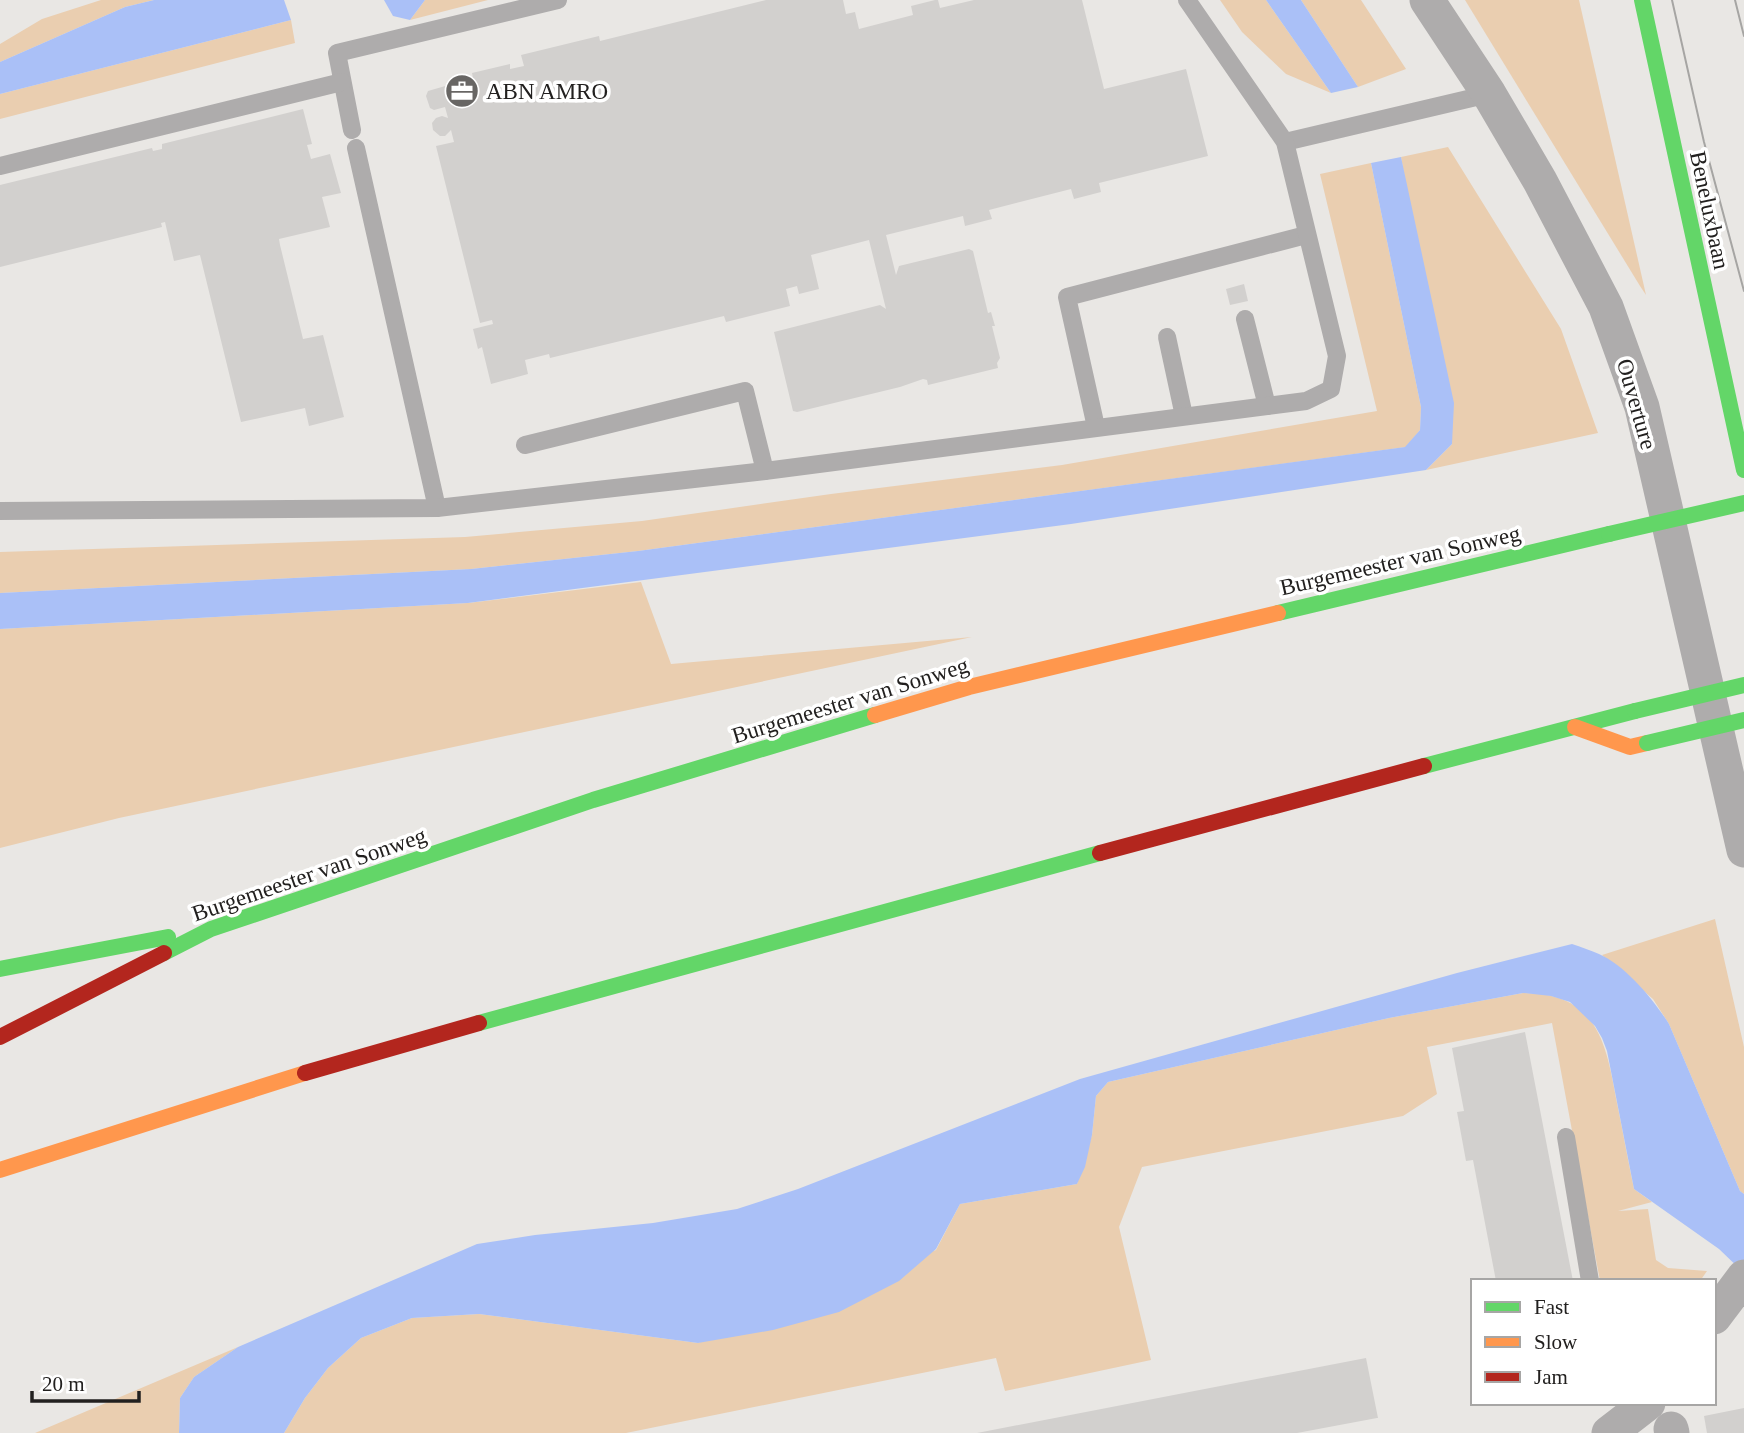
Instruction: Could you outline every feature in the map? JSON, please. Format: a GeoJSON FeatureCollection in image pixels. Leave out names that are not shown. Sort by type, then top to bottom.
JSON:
{"type":"FeatureCollection","features":[{"type":"Feature","properties":{"kind":"main road","name":"Beneluxbaan"},"geometry":{"type":"LineString","coordinates":[[1642,0],[1744,470]]}},
{"type":"Feature","properties":{"kind":"main road","name":"Burgemeester van Sonweg"},"geometry":{"type":"LineString","coordinates":[[0,1037],[211,929],[593,800],[969,687],[1744,503]]}},
{"type":"Feature","properties":{"kind":"main road"},"geometry":{"type":"LineString","coordinates":[[0,1171],[376,1051],[1190,828],[1744,685]]}},
{"type":"Feature","properties":{"kind":"main road"},"geometry":{"type":"LineString","coordinates":[[1575,727],[1630,747],[1744,720]]}},
{"type":"Feature","properties":{"kind":"main road"},"geometry":{"type":"LineString","coordinates":[[0,969],[211,929]]}},
{"type":"Feature","properties":{"kind":"street","name":"Ouverture"},"geometry":{"type":"LineString","coordinates":[[1427,0],[1489,94],[1540,181],[1606,307],[1642,407],[1744,850]]}},
{"type":"Feature","properties":{"kind":"street"},"geometry":{"type":"LineString","coordinates":[[1716,1314],[1744,1277]]}},
{"type":"Feature","properties":{"kind":"street"},"geometry":{"type":"LineString","coordinates":[[1609,1433],[1645,1405]]}},
{"type":"Feature","properties":{"kind":"lane"},"geometry":{"type":"LineString","coordinates":[[352,130],[337,53],[558,0]]}},
{"type":"Feature","properties":{"kind":"lane"},"geometry":{"type":"LineString","coordinates":[[0,511],[437,508],[765,471],[1306,401],[1331,389],[1337,356],[1285,142],[1186,0]]}},
{"type":"Feature","properties":{"kind":"lane"},"geometry":{"type":"LineString","coordinates":[[0,166],[342,82]]}},
{"type":"Feature","properties":{"kind":"lane"},"geometry":{"type":"LineString","coordinates":[[1285,142],[1489,94]]}},
{"type":"Feature","properties":{"kind":"lane"},"geometry":{"type":"LineString","coordinates":[[356,148],[437,508]]}},
{"type":"Feature","properties":{"kind":"lane"},"geometry":{"type":"LineString","coordinates":[[1096,427],[1067,297],[1307,235]]}},
{"type":"Feature","properties":{"kind":"lane"},"geometry":{"type":"LineString","coordinates":[[1245,319],[1267,406]]}},
{"type":"Feature","properties":{"kind":"lane"},"geometry":{"type":"LineString","coordinates":[[1167,337],[1184,416]]}},
{"type":"Feature","properties":{"kind":"lane"},"geometry":{"type":"LineString","coordinates":[[525,445],[745,391],[765,471]]}},
{"type":"Feature","properties":{"kind":"lane"},"geometry":{"type":"LineString","coordinates":[[1566,1137],[1590,1279]]}},
{"type":"Feature","properties":{"kind":"shaded area"},"geometry":{"type":"Polygon","coordinates":[[[101,0],[154,0],[125,7],[0,62],[0,44],[42,19],[101,0]]]}},
{"type":"Feature","properties":{"kind":"shaded area"},"geometry":{"type":"Polygon","coordinates":[[[425,0],[488,0],[410,20],[425,0]]]}},
{"type":"Feature","properties":{"kind":"shaded area"},"geometry":{"type":"Polygon","coordinates":[[[1220,0],[1266,0],[1331,93],[1286,74],[1242,32],[1220,0]]]}},
{"type":"Feature","properties":{"kind":"shaded area"},"geometry":{"type":"Polygon","coordinates":[[[1301,0],[1361,0],[1406,69],[1358,87],[1301,0]]]}},
{"type":"Feature","properties":{"kind":"shaded area"},"geometry":{"type":"Polygon","coordinates":[[[1465,0],[1579,0],[1646,295],[1640,286],[1465,0]]]}},
{"type":"Feature","properties":{"kind":"shaded area"},"geometry":{"type":"Polygon","coordinates":[[[291,20],[295,43],[0,119],[0,94],[291,20]]]}},
{"type":"Feature","properties":{"kind":"shaded area"},"geometry":{"type":"Polygon","coordinates":[[[1448,147],[1561,329],[1598,433],[1426,470],[1452,444],[1401,157],[1448,147]]]}},
{"type":"Feature","properties":{"kind":"shaded area"},"geometry":{"type":"Polygon","coordinates":[[[1371,163],[1421,407],[1420,430],[1406,447],[638,551],[471,569],[0,593],[0,552],[465,537],[642,521],[1062,465],[1377,411],[1320,174],[1371,163]]]}},
{"type":"Feature","properties":{"kind":"shaded area"},"geometry":{"type":"Polygon","coordinates":[[[641,582],[671,664],[972,637],[119,818],[0,848],[0,629],[468,603],[641,582]]]}},
{"type":"Feature","properties":{"kind":"shaded area"},"geometry":{"type":"Polygon","coordinates":[[[1715,919],[1744,1047],[1744,1194],[1740,1191],[1669,1024],[1653,999],[1602,955],[1715,919]]]}},
{"type":"Feature","properties":{"kind":"shaded area"},"geometry":{"type":"Polygon","coordinates":[[[1523,993],[1548,995],[1568,1002],[1583,1012],[1594,1026],[1608,1060],[1634,1189],[1652,1202],[1618,1211],[1648,1209],[1656,1260],[1668,1268],[1707,1271],[1701,1279],[1600,1279],[1552,1023],[1427,1047],[1437,1094],[1403,1116],[1142,1167],[1119,1227],[1151,1360],[1005,1391],[996,1358],[626,1433],[284,1433],[305,1398],[328,1368],[361,1338],[412,1318],[479,1314],[698,1343],[936,1250],[960,1204],[1077,1184],[1092,1135],[1096,1096],[1108,1082],[1389,1018],[1523,993]]]}},
{"type":"Feature","properties":{"kind":"shaded area"},"geometry":{"type":"Polygon","coordinates":[[[238,1347],[194,1377],[180,1398],[179,1433],[35,1433],[238,1347]]]}},
{"type":"Feature","properties":{"kind":"water"},"geometry":{"type":"Polygon","coordinates":[[[154,0],[284,0],[291,20],[0,94],[0,62],[125,7],[154,0]]]}},
{"type":"Feature","properties":{"kind":"water"},"geometry":{"type":"Polygon","coordinates":[[[384,0],[425,0],[410,20],[393,16],[384,0]]]}},
{"type":"Feature","properties":{"kind":"water"},"geometry":{"type":"Polygon","coordinates":[[[1266,0],[1301,0],[1358,87],[1331,93],[1266,0]]]}},
{"type":"Feature","properties":{"kind":"water"},"geometry":{"type":"Polygon","coordinates":[[[1401,157],[1454,403],[1452,444],[1426,470],[1071,524],[468,603],[0,629],[0,593],[471,569],[638,551],[1405,447],[1420,430],[1421,407],[1371,163],[1401,157]]]}},
{"type":"Feature","properties":{"kind":"water"},"geometry":{"type":"Polygon","coordinates":[[[1572,944],[1599,954],[1619,966],[1647,994],[1669,1024],[1740,1191],[1744,1194],[1744,1273],[1719,1249],[1634,1189],[1607,1051],[1595,1026],[1570,1002],[1551,996],[1523,993],[1389,1018],[1108,1082],[1096,1096],[1092,1135],[1085,1167],[1077,1184],[960,1204],[936,1249],[899,1281],[839,1312],[773,1330],[698,1343],[479,1314],[412,1318],[361,1338],[328,1368],[305,1398],[284,1433],[179,1433],[180,1398],[194,1377],[238,1347],[477,1244],[653,1223],[737,1209],[798,1189],[1080,1079],[1457,973],[1572,944]]]}},
{"type":"Feature","properties":{"kind":"building"},"geometry":{"type":"Polygon","coordinates":[[[766,0],[843,0],[846,14],[855,12],[859,29],[913,15],[911,6],[935,0],[938,0],[940,8],[974,0],[1082,0],[1104,89],[1186,69],[1208,156],[1099,183],[1101,192],[1074,199],[1071,189],[989,210],[992,219],[965,226],[963,216],[886,235],[896,275],[899,266],[969,249],[973,251],[988,313],[991,312],[995,326],[992,326],[1000,358],[998,368],[928,385],[927,380],[923,379],[900,387],[793,411],[774,332],[880,305],[886,309],[869,240],[811,255],[819,289],[799,294],[797,286],[786,289],[790,306],[726,322],[724,316],[550,358],[549,354],[525,360],[528,374],[491,384],[482,347],[478,349],[473,329],[493,324],[492,320],[480,323],[436,146],[454,142],[451,130],[445,136],[440,136],[433,130],[432,123],[436,118],[448,118],[445,107],[434,110],[430,108],[426,96],[428,91],[473,78],[472,73],[510,64],[510,69],[524,66],[521,55],[599,36],[600,41],[766,0]]]}},
{"type":"Feature","properties":{"kind":"building"},"geometry":{"type":"Polygon","coordinates":[[[303,109],[312,144],[307,145],[311,159],[330,154],[341,193],[322,197],[330,227],[279,239],[303,339],[323,335],[344,417],[309,426],[305,408],[241,422],[200,255],[174,261],[165,222],[161,223],[162,227],[0,267],[0,185],[152,148],[153,151],[162,149],[162,144],[303,109]]]}},
{"type":"Feature","properties":{"kind":"building"},"geometry":{"type":"Polygon","coordinates":[[[1244,284],[1248,301],[1230,305],[1226,289],[1244,284]]]}},
{"type":"Feature","properties":{"kind":"building"},"geometry":{"type":"Polygon","coordinates":[[[1525,1032],[1573,1279],[1496,1279],[1473,1160],[1466,1161],[1457,1112],[1464,1111],[1452,1048],[1525,1032]]]}},
{"type":"Feature","properties":{"kind":"building"},"geometry":{"type":"Polygon","coordinates":[[[1366,1358],[1378,1418],[1297,1433],[977,1433],[1366,1358]]]}},
{"type":"Feature","properties":{"kind":"building"},"geometry":{"type":"Polygon","coordinates":[[[1744,1408],[1744,1433],[1707,1433],[1704,1416],[1744,1408]]]}},
{"type":"Feature","properties":{"kind":"tram line"},"geometry":{"type":"LineString","coordinates":[[1672,0],[1704,142],[1744,291]]}},
{"type":"Feature","properties":{"kind":"tram line"},"geometry":{"type":"LineString","coordinates":[[1735,0],[1744,36]]}},
{"type":"Feature","properties":{"kind":"traffic: fast"},"geometry":{"type":"LineString","coordinates":[[1642,0],[1744,470]]}},
{"type":"Feature","properties":{"kind":"traffic: fast"},"geometry":{"type":"LineString","coordinates":[[1609,534],[1744,503]]}},
{"type":"Feature","properties":{"kind":"traffic: fast"},"geometry":{"type":"LineString","coordinates":[[1278,613],[1609,534]]}},
{"type":"Feature","properties":{"kind":"traffic: fast"},"geometry":{"type":"LineString","coordinates":[[1635,711],[1744,685]]}},
{"type":"Feature","properties":{"kind":"traffic: fast"},"geometry":{"type":"LineString","coordinates":[[1424,766],[1635,711]]}},
{"type":"Feature","properties":{"kind":"traffic: fast"},"geometry":{"type":"LineString","coordinates":[[164,953],[211,929],[593,800],[875,715]]}},
{"type":"Feature","properties":{"kind":"traffic: fast"},"geometry":{"type":"LineString","coordinates":[[1647,743],[1744,720]]}},
{"type":"Feature","properties":{"kind":"traffic: fast"},"geometry":{"type":"LineString","coordinates":[[479,1023],[1100,853]]}},
{"type":"Feature","properties":{"kind":"traffic: fast"},"geometry":{"type":"LineString","coordinates":[[0,969],[168,937]]}},
{"type":"Feature","properties":{"kind":"traffic: slow"},"geometry":{"type":"LineString","coordinates":[[875,715],[969,687],[1278,613]]}},
{"type":"Feature","properties":{"kind":"traffic: slow"},"geometry":{"type":"LineString","coordinates":[[1575,727],[1630,747],[1647,743]]}},
{"type":"Feature","properties":{"kind":"traffic: slow"},"geometry":{"type":"LineString","coordinates":[[0,1170],[305,1073]]}},
{"type":"Feature","properties":{"kind":"traffic: jam"},"geometry":{"type":"LineString","coordinates":[[1100,853],[1424,766]]}},
{"type":"Feature","properties":{"kind":"traffic: jam"},"geometry":{"type":"LineString","coordinates":[[0,1037],[164,953]]}},
{"type":"Feature","properties":{"kind":"traffic: jam"},"geometry":{"type":"LineString","coordinates":[[305,1073],[479,1023]]}},
{"type":"Feature","properties":{"kind":"place","name":"ABN AMRO"},"geometry":{"type":"Point","coordinates":[462,91]}}]}
